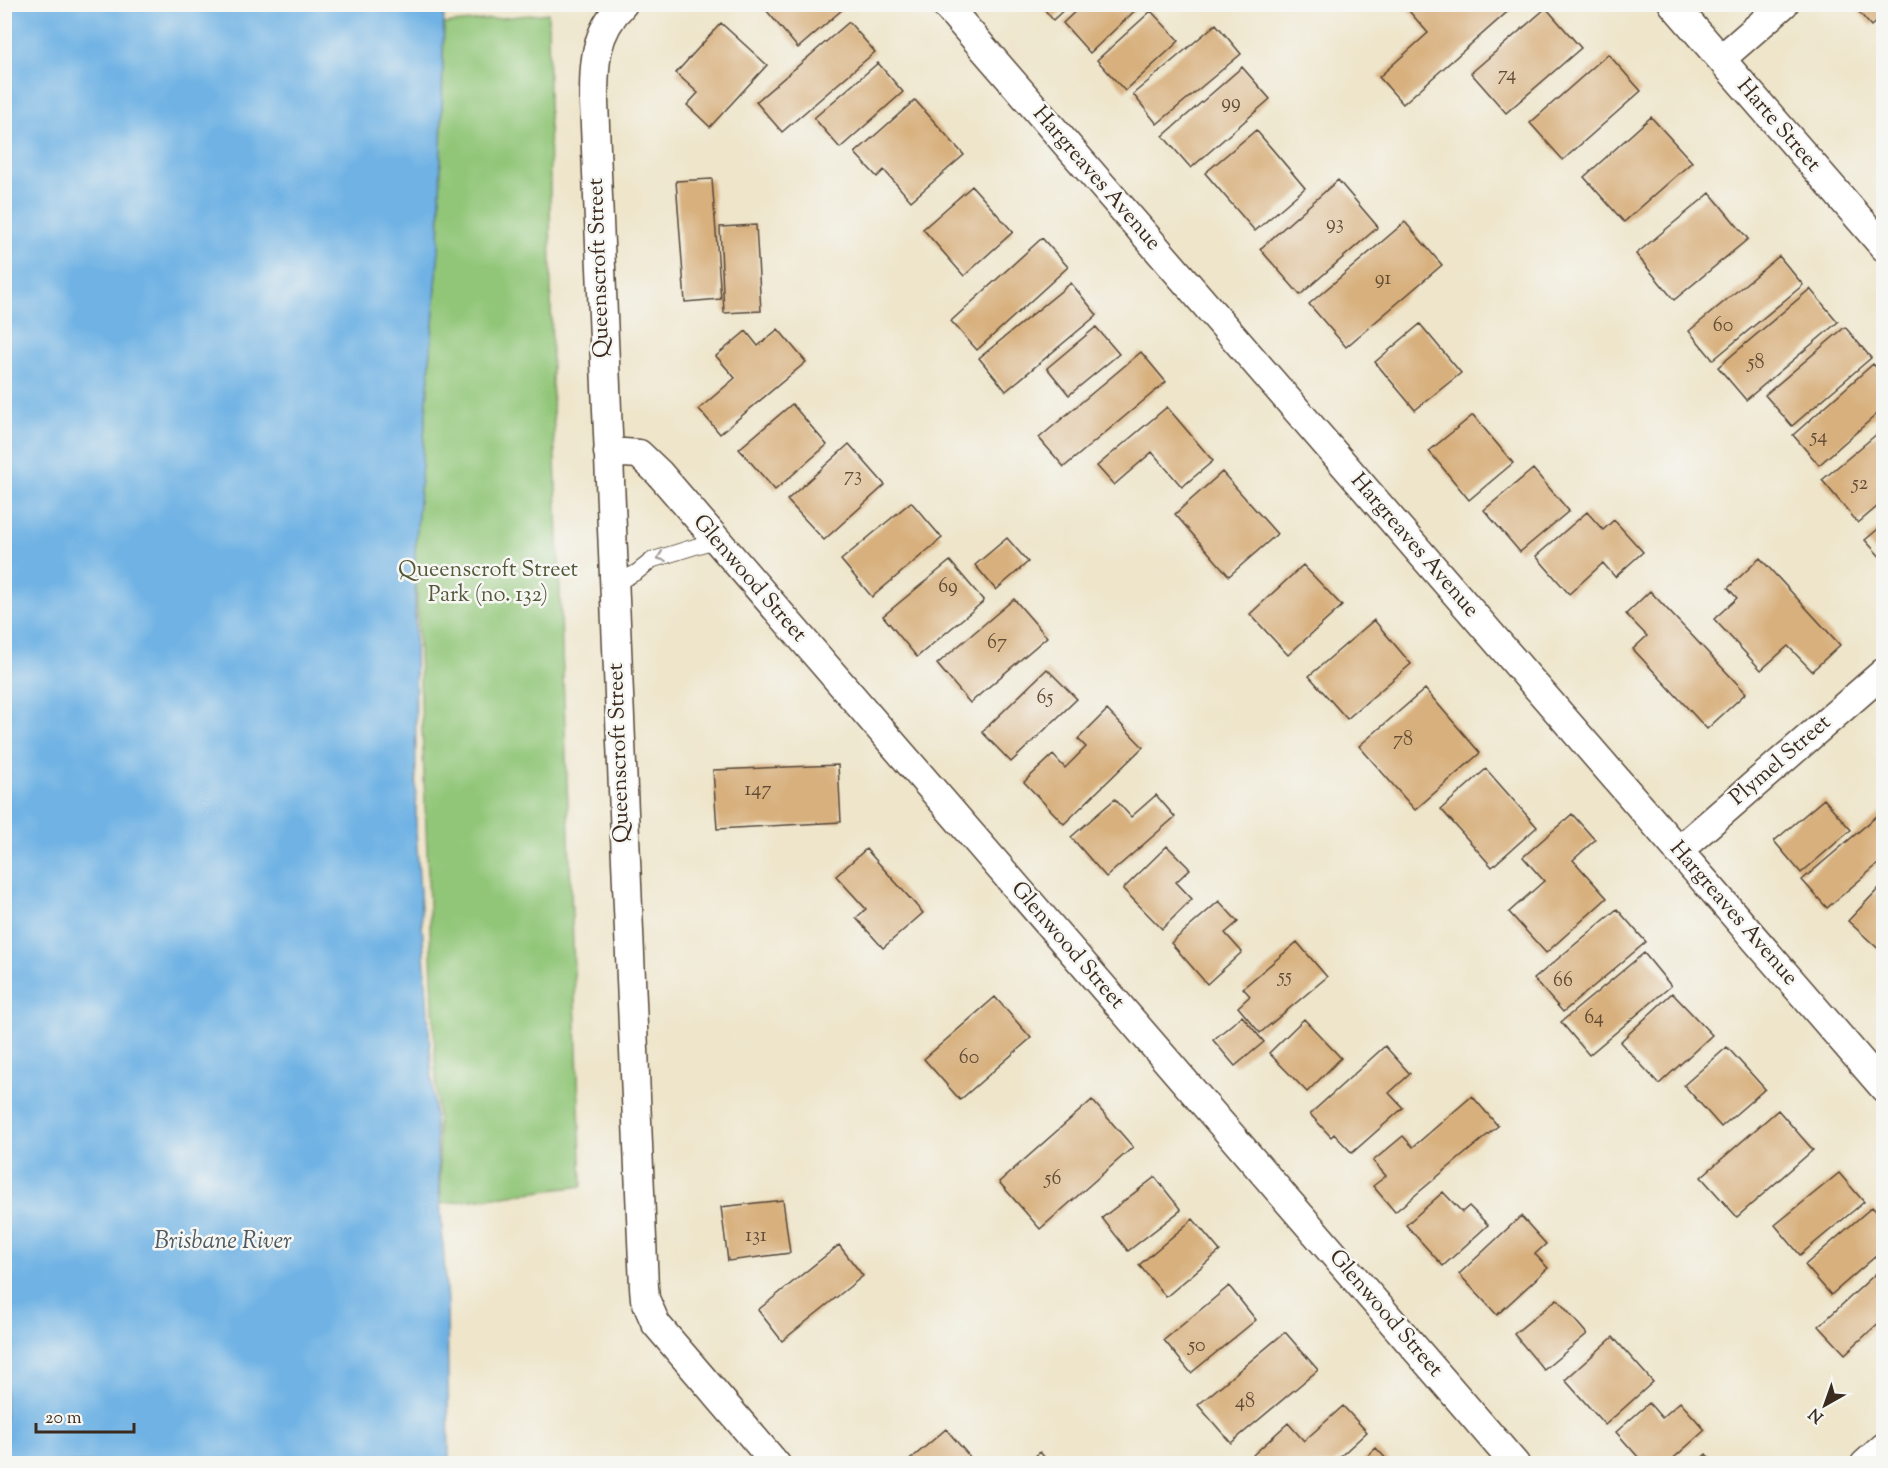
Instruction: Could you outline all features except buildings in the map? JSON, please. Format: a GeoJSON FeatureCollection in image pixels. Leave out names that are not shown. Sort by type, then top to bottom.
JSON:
{"type":"FeatureCollection","features":[{"type":"Feature","properties":{"kind":"street","name":"Queenscroft Street"},"geometry":{"type":"LineString","coordinates":[[623,4],[611,19],[598,44],[594,64],[594,102],[645,1299],[656,1324],[776,1464]]}},
{"type":"Feature","properties":{"kind":"street","name":"Hargreaves Avenue"},"geometry":{"type":"LineString","coordinates":[[945,4],[1884,1088]]}},
{"type":"Feature","properties":{"kind":"street","name":"Harte Street"},"geometry":{"type":"LineString","coordinates":[[1673,4],[1884,247]]}},
{"type":"Feature","properties":{"kind":"street"},"geometry":{"type":"LineString","coordinates":[[1720,59],[1784,4]]}},
{"type":"Feature","properties":{"kind":"street","name":"Glenwood Street"},"geometry":{"type":"LineString","coordinates":[[608,452],[642,456],[1515,1464]]}},
{"type":"Feature","properties":{"kind":"street","name":"Plymel Street"},"geometry":{"type":"LineString","coordinates":[[1678,851],[1884,672]]}},
{"type":"Feature","properties":{"kind":"street"},"geometry":{"type":"LineString","coordinates":[[1865,1464],[1884,1448]]}},
{"type":"Feature","properties":{"kind":"lane"},"geometry":{"type":"LineString","coordinates":[[613,585],[637,572],[652,560],[716,540]]}},
{"type":"Feature","properties":{"kind":"green space","name":"Queenscroft Street Park (no. 132)"},"geometry":{"type":"Polygon","coordinates":[[[548,13],[552,378],[582,1186],[441,1204],[415,552],[439,248],[444,24],[548,13]]]}},
{"type":"Feature","properties":{"kind":"water","name":"Brisbane River"},"geometry":{"type":"Polygon","coordinates":[[[5,4],[444,5],[439,248],[415,552],[416,832],[447,1304],[449,1463],[5,1463],[5,4]]]}}]}
